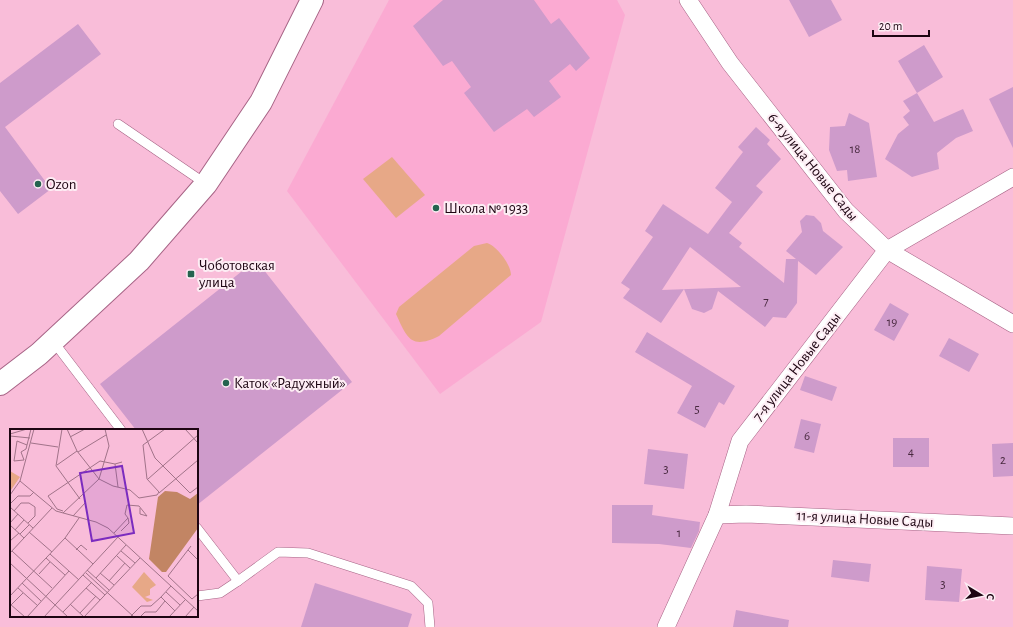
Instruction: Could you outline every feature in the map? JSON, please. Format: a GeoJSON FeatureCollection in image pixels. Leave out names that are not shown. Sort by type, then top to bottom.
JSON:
{"type":"FeatureCollection","features":[{"type":"Feature","properties":{"kind":"main road"},"geometry":{"type":"LineString","coordinates":[[0,384],[39,354],[139,261],[206,184],[261,102],[312,0]]}},
{"type":"Feature","properties":{"kind":"street","name":"6-я улица Новые Сады"},"geometry":{"type":"LineString","coordinates":[[688,0],[730,63],[846,211],[887,250],[1013,324]]}},
{"type":"Feature","properties":{"kind":"street","name":"7-я улица Новые Сады"},"geometry":{"type":"LineString","coordinates":[[666,627],[716,515],[740,441],[887,250],[1013,177]]}},
{"type":"Feature","properties":{"kind":"street","name":"11-я улица Новые Сады"},"geometry":{"type":"LineString","coordinates":[[716,515],[746,514],[1013,526]]}},
{"type":"Feature","properties":{"kind":"lane"},"geometry":{"type":"LineString","coordinates":[[118,124],[206,184]]}},
{"type":"Feature","properties":{"kind":"lane"},"geometry":{"type":"LineString","coordinates":[[53,341],[120,429]]}},
{"type":"Feature","properties":{"kind":"lane"},"geometry":{"type":"LineString","coordinates":[[198,529],[238,582]]}},
{"type":"Feature","properties":{"kind":"lane"},"geometry":{"type":"LineString","coordinates":[[198,596],[220,593],[238,582],[278,552],[308,553],[411,586],[428,603],[430,627]]}},
{"type":"Feature","properties":{"kind":"shaded area","name":"Школа № 1933"},"geometry":{"type":"Polygon","coordinates":[[[389,0],[617,0],[625,15],[541,322],[440,394],[287,191],[389,0]]]}},
{"type":"Feature","properties":{"kind":"shaded area"},"geometry":{"type":"Polygon","coordinates":[[[392,157],[425,195],[396,218],[363,179],[392,157]]]}},
{"type":"Feature","properties":{"kind":"shaded area"},"geometry":{"type":"Polygon","coordinates":[[[487,243],[503,256],[509,266],[511,275],[439,336],[422,342],[416,342],[411,339],[403,330],[396,314],[399,307],[474,246],[487,243]]]}},
{"type":"Feature","properties":{"kind":"building"},"geometry":{"type":"Polygon","coordinates":[[[443,0],[534,0],[551,24],[559,18],[590,58],[576,71],[570,64],[549,81],[561,97],[534,117],[527,109],[494,132],[464,93],[471,87],[452,61],[443,66],[413,26],[443,0]]]}},
{"type":"Feature","properties":{"kind":"building"},"geometry":{"type":"Polygon","coordinates":[[[789,0],[831,0],[842,20],[809,37],[789,0]]]}},
{"type":"Feature","properties":{"kind":"building"},"geometry":{"type":"Polygon","coordinates":[[[78,24],[101,54],[5,127],[51,189],[18,214],[0,191],[0,83],[78,24]]]}},
{"type":"Feature","properties":{"kind":"building"},"geometry":{"type":"Polygon","coordinates":[[[924,45],[943,77],[917,93],[898,61],[924,45]]]}},
{"type":"Feature","properties":{"kind":"building"},"geometry":{"type":"Polygon","coordinates":[[[1013,87],[1013,148],[989,99],[1013,87]]]}},
{"type":"Feature","properties":{"kind":"building"},"geometry":{"type":"Polygon","coordinates":[[[917,93],[934,122],[963,109],[973,131],[956,138],[937,153],[939,169],[912,177],[885,159],[898,134],[909,125],[903,117],[910,111],[903,101],[917,93]]]}},
{"type":"Feature","properties":{"kind":"building"},"geometry":{"type":"Polygon","coordinates":[[[849,113],[869,123],[877,177],[848,181],[847,170],[837,171],[829,150],[830,127],[845,126],[849,113]]]}},
{"type":"Feature","properties":{"kind":"building"},"geometry":{"type":"Polygon","coordinates":[[[756,127],[770,140],[767,144],[781,159],[756,186],[763,192],[729,233],[742,243],[739,247],[784,283],[786,259],[796,259],[786,251],[802,232],[800,221],[806,215],[814,216],[821,223],[823,231],[843,247],[816,275],[798,261],[797,303],[786,318],[773,317],[765,327],[718,291],[712,309],[704,313],[692,309],[684,289],[661,323],[623,298],[630,289],[621,283],[653,237],[645,231],[663,204],[708,234],[732,202],[715,188],[743,152],[738,147],[756,127]],[[690,247],[662,290],[684,289],[741,287],[690,247]]]}},
{"type":"Feature","properties":{"kind":"building","name":"Каток «Радужный»"},"geometry":{"type":"Polygon","coordinates":[[[256,260],[352,382],[198,504],[198,429],[135,429],[100,384],[256,260]]]}},
{"type":"Feature","properties":{"kind":"building"},"geometry":{"type":"Polygon","coordinates":[[[890,303],[909,314],[894,341],[874,330],[890,303]]]}},
{"type":"Feature","properties":{"kind":"building"},"geometry":{"type":"Polygon","coordinates":[[[647,332],[735,386],[724,405],[719,402],[705,428],[677,413],[692,386],[635,352],[647,332]]]}},
{"type":"Feature","properties":{"kind":"building"},"geometry":{"type":"Polygon","coordinates":[[[949,338],[979,354],[969,372],[939,356],[949,338]]]}},
{"type":"Feature","properties":{"kind":"building"},"geometry":{"type":"Polygon","coordinates":[[[805,376],[837,387],[832,401],[800,390],[805,376]]]}},
{"type":"Feature","properties":{"kind":"building"},"geometry":{"type":"Polygon","coordinates":[[[801,419],[821,424],[814,453],[794,448],[801,419]]]}},
{"type":"Feature","properties":{"kind":"building"},"geometry":{"type":"Polygon","coordinates":[[[893,438],[929,438],[929,467],[893,467],[893,438]]]}},
{"type":"Feature","properties":{"kind":"building"},"geometry":{"type":"Polygon","coordinates":[[[1013,443],[1013,476],[993,477],[992,444],[1013,443]]]}},
{"type":"Feature","properties":{"kind":"building"},"geometry":{"type":"Polygon","coordinates":[[[648,449],[688,454],[684,489],[644,484],[648,449]]]}},
{"type":"Feature","properties":{"kind":"building"},"geometry":{"type":"Polygon","coordinates":[[[612,505],[653,505],[652,515],[700,522],[699,531],[691,548],[659,544],[612,543],[612,505]]]}},
{"type":"Feature","properties":{"kind":"building"},"geometry":{"type":"Polygon","coordinates":[[[833,560],[871,564],[869,582],[831,577],[833,560]]]}},
{"type":"Feature","properties":{"kind":"building"},"geometry":{"type":"Polygon","coordinates":[[[927,566],[962,569],[959,602],[925,600],[927,566]]]}},
{"type":"Feature","properties":{"kind":"building"},"geometry":{"type":"Polygon","coordinates":[[[315,583],[412,614],[408,627],[301,627],[315,583]]]}},
{"type":"Feature","properties":{"kind":"building"},"geometry":{"type":"Polygon","coordinates":[[[736,610],[789,620],[788,627],[733,627],[736,610]]]}},
{"type":"Feature","properties":{"kind":"place","name":"Ozon"},"geometry":{"type":"Point","coordinates":[38,184]}},
{"type":"Feature","properties":{"kind":"place","name":"Школа № 1933"},"geometry":{"type":"Point","coordinates":[436,208]}},
{"type":"Feature","properties":{"kind":"place","name":"Чоботовская улица"},"geometry":{"type":"Point","coordinates":[191,274]}},
{"type":"Feature","properties":{"kind":"place","name":"Каток «Радужный»"},"geometry":{"type":"Point","coordinates":[226,383]}}]}
